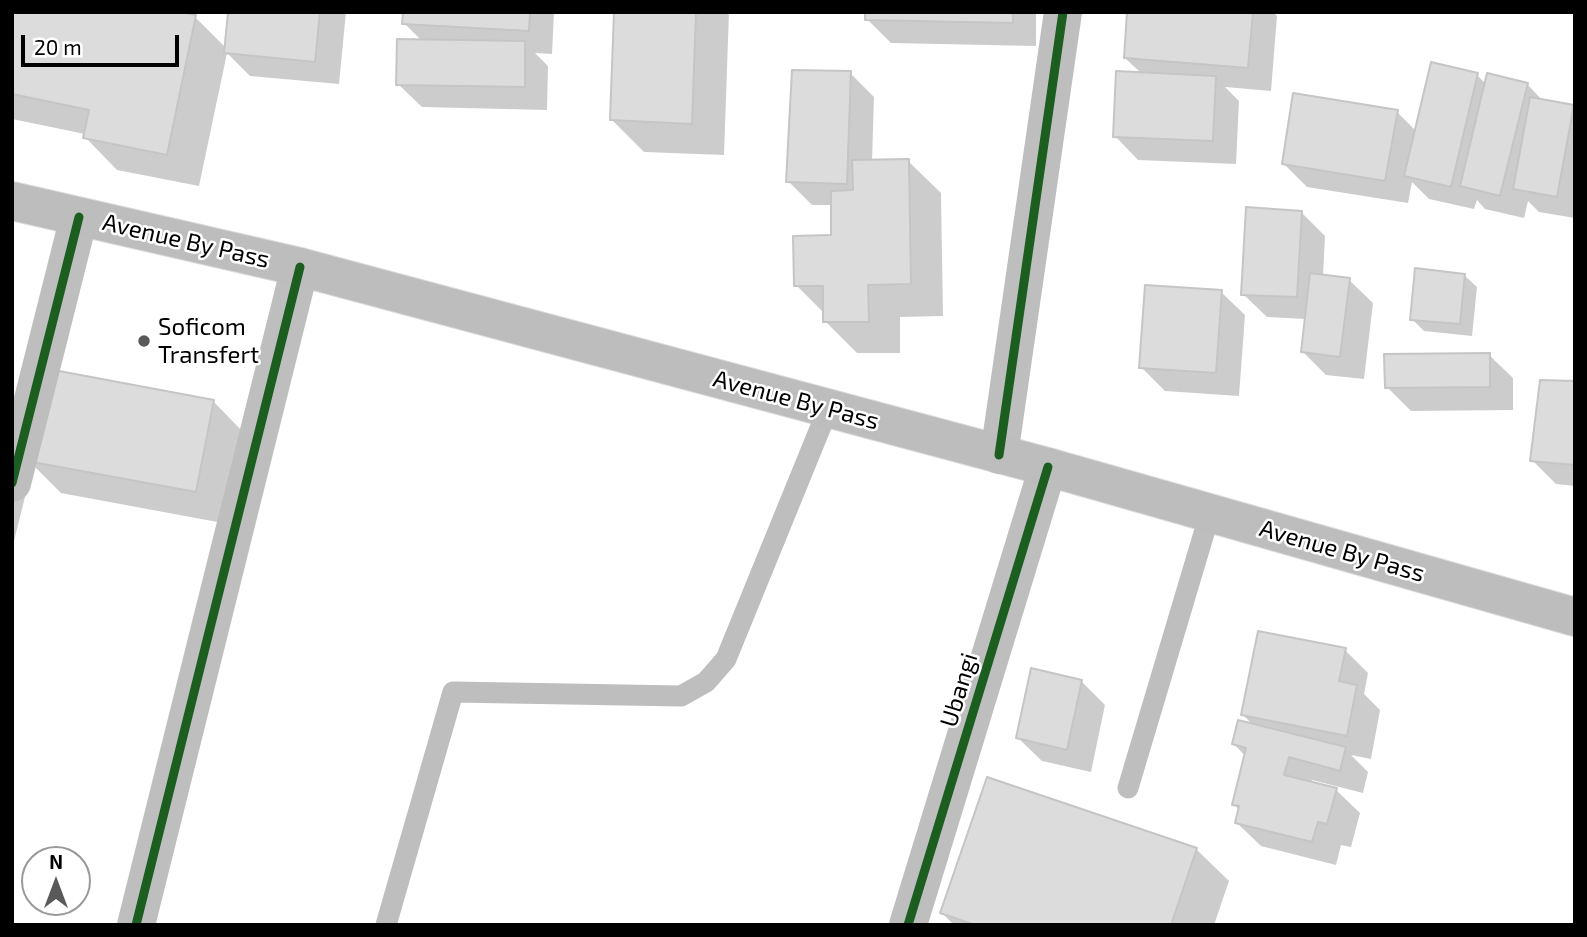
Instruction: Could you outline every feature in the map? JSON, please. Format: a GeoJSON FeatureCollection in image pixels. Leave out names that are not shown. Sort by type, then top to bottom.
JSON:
{"type":"FeatureCollection","features":[{"type":"Feature","properties":{"kind":"highway","name":"Avenue By Pass"},"geometry":{"type":"LineString","coordinates":[[12,201],[300,267],[1048,467],[1575,617]]}},
{"type":"Feature","properties":{"kind":"street"},"geometry":{"type":"LineString","coordinates":[[999,455],[1063,12]]}},
{"type":"Feature","properties":{"kind":"street"},"geometry":{"type":"LineString","coordinates":[[12,483],[79,217]]}},
{"type":"Feature","properties":{"kind":"street"},"geometry":{"type":"LineString","coordinates":[[136,925],[300,267]]}},
{"type":"Feature","properties":{"kind":"street","name":"Ubangi"},"geometry":{"type":"LineString","coordinates":[[908,925],[1048,467]]}},
{"type":"Feature","properties":{"kind":"lane"},"geometry":{"type":"LineString","coordinates":[[386,925],[453,692],[681,696],[706,682],[726,659],[828,409]]}},
{"type":"Feature","properties":{"kind":"lane"},"geometry":{"type":"LineString","coordinates":[[1128,788],[1210,513]]}},
{"type":"Feature","properties":{"kind":"building"},"geometry":{"type":"Polygon","coordinates":[[[12,12],[181,12],[196,15],[167,155],[83,138],[89,110],[12,94],[12,12]]]}},
{"type":"Feature","properties":{"kind":"building"},"geometry":{"type":"Polygon","coordinates":[[[228,12],[320,12],[315,62],[224,53],[228,12]]]}},
{"type":"Feature","properties":{"kind":"building"},"geometry":{"type":"Polygon","coordinates":[[[403,12],[530,12],[529,31],[402,24],[403,12]]]}},
{"type":"Feature","properties":{"kind":"building"},"geometry":{"type":"Polygon","coordinates":[[[614,12],[696,12],[692,124],[610,120],[614,12]]]}},
{"type":"Feature","properties":{"kind":"building"},"geometry":{"type":"Polygon","coordinates":[[[865,12],[1013,12],[1013,23],[865,20],[865,12]]]}},
{"type":"Feature","properties":{"kind":"building"},"geometry":{"type":"Polygon","coordinates":[[[1127,12],[1253,12],[1248,68],[1124,58],[1127,12]]]}},
{"type":"Feature","properties":{"kind":"building"},"geometry":{"type":"Polygon","coordinates":[[[397,39],[525,41],[525,87],[396,85],[397,39]]]}},
{"type":"Feature","properties":{"kind":"building"},"geometry":{"type":"Polygon","coordinates":[[[1431,62],[1478,73],[1451,187],[1404,176],[1431,62]]]}},
{"type":"Feature","properties":{"kind":"building"},"geometry":{"type":"Polygon","coordinates":[[[792,70],[851,71],[847,184],[786,182],[792,70]]]}},
{"type":"Feature","properties":{"kind":"building"},"geometry":{"type":"Polygon","coordinates":[[[1116,71],[1216,76],[1213,141],[1113,137],[1116,71]]]}},
{"type":"Feature","properties":{"kind":"building"},"geometry":{"type":"Polygon","coordinates":[[[1487,73],[1528,83],[1500,196],[1460,186],[1487,73]]]}},
{"type":"Feature","properties":{"kind":"building"},"geometry":{"type":"Polygon","coordinates":[[[1293,93],[1398,110],[1385,181],[1282,164],[1293,93]]]}},
{"type":"Feature","properties":{"kind":"building"},"geometry":{"type":"Polygon","coordinates":[[[1530,97],[1574,105],[1557,197],[1513,189],[1530,97]]]}},
{"type":"Feature","properties":{"kind":"building"},"geometry":{"type":"Polygon","coordinates":[[[909,159],[911,284],[868,285],[869,322],[823,322],[823,286],[794,286],[793,236],[831,235],[831,191],[853,190],[852,160],[909,159]]]}},
{"type":"Feature","properties":{"kind":"building"},"geometry":{"type":"Polygon","coordinates":[[[1246,207],[1302,211],[1297,297],[1241,295],[1246,207]]]}},
{"type":"Feature","properties":{"kind":"building"},"geometry":{"type":"Polygon","coordinates":[[[1415,268],[1465,274],[1460,324],[1410,320],[1415,268]]]}},
{"type":"Feature","properties":{"kind":"building"},"geometry":{"type":"Polygon","coordinates":[[[1310,273],[1350,278],[1340,357],[1301,352],[1310,273]]]}},
{"type":"Feature","properties":{"kind":"building"},"geometry":{"type":"Polygon","coordinates":[[[1145,285],[1222,290],[1216,373],[1139,368],[1145,285]]]}},
{"type":"Feature","properties":{"kind":"building"},"geometry":{"type":"Polygon","coordinates":[[[1490,353],[1490,387],[1385,388],[1384,354],[1490,353]]]}},
{"type":"Feature","properties":{"kind":"building"},"geometry":{"type":"Polygon","coordinates":[[[43,368],[214,400],[196,492],[27,461],[43,368]]]}},
{"type":"Feature","properties":{"kind":"building"},"geometry":{"type":"Polygon","coordinates":[[[1540,380],[1575,381],[1575,465],[1530,461],[1540,380]]]}},
{"type":"Feature","properties":{"kind":"building"},"geometry":{"type":"Polygon","coordinates":[[[1258,631],[1346,648],[1339,681],[1357,685],[1347,736],[1241,715],[1258,631]]]}},
{"type":"Feature","properties":{"kind":"building"},"geometry":{"type":"Polygon","coordinates":[[[1031,668],[1082,680],[1067,750],[1016,738],[1031,668]]]}},
{"type":"Feature","properties":{"kind":"building"},"geometry":{"type":"Polygon","coordinates":[[[1238,720],[1346,747],[1340,771],[1289,757],[1284,775],[1337,788],[1327,824],[1318,822],[1312,842],[1235,823],[1239,806],[1232,805],[1246,748],[1232,744],[1238,720]]]}},
{"type":"Feature","properties":{"kind":"building"},"geometry":{"type":"Polygon","coordinates":[[[987,777],[1197,848],[1171,925],[975,925],[940,913],[987,777]]]}},
{"type":"Feature","properties":{"kind":"cycle path"},"geometry":{"type":"LineString","coordinates":[[999,455],[1063,12]]}},
{"type":"Feature","properties":{"kind":"cycle path"},"geometry":{"type":"LineString","coordinates":[[12,483],[79,217]]}},
{"type":"Feature","properties":{"kind":"cycle path"},"geometry":{"type":"LineString","coordinates":[[136,925],[300,267]]}},
{"type":"Feature","properties":{"kind":"cycle path"},"geometry":{"type":"LineString","coordinates":[[908,925],[1048,467]]}},
{"type":"Feature","properties":{"kind":"place","name":"Soficom Transfert"},"geometry":{"type":"Point","coordinates":[144,341]}}]}
